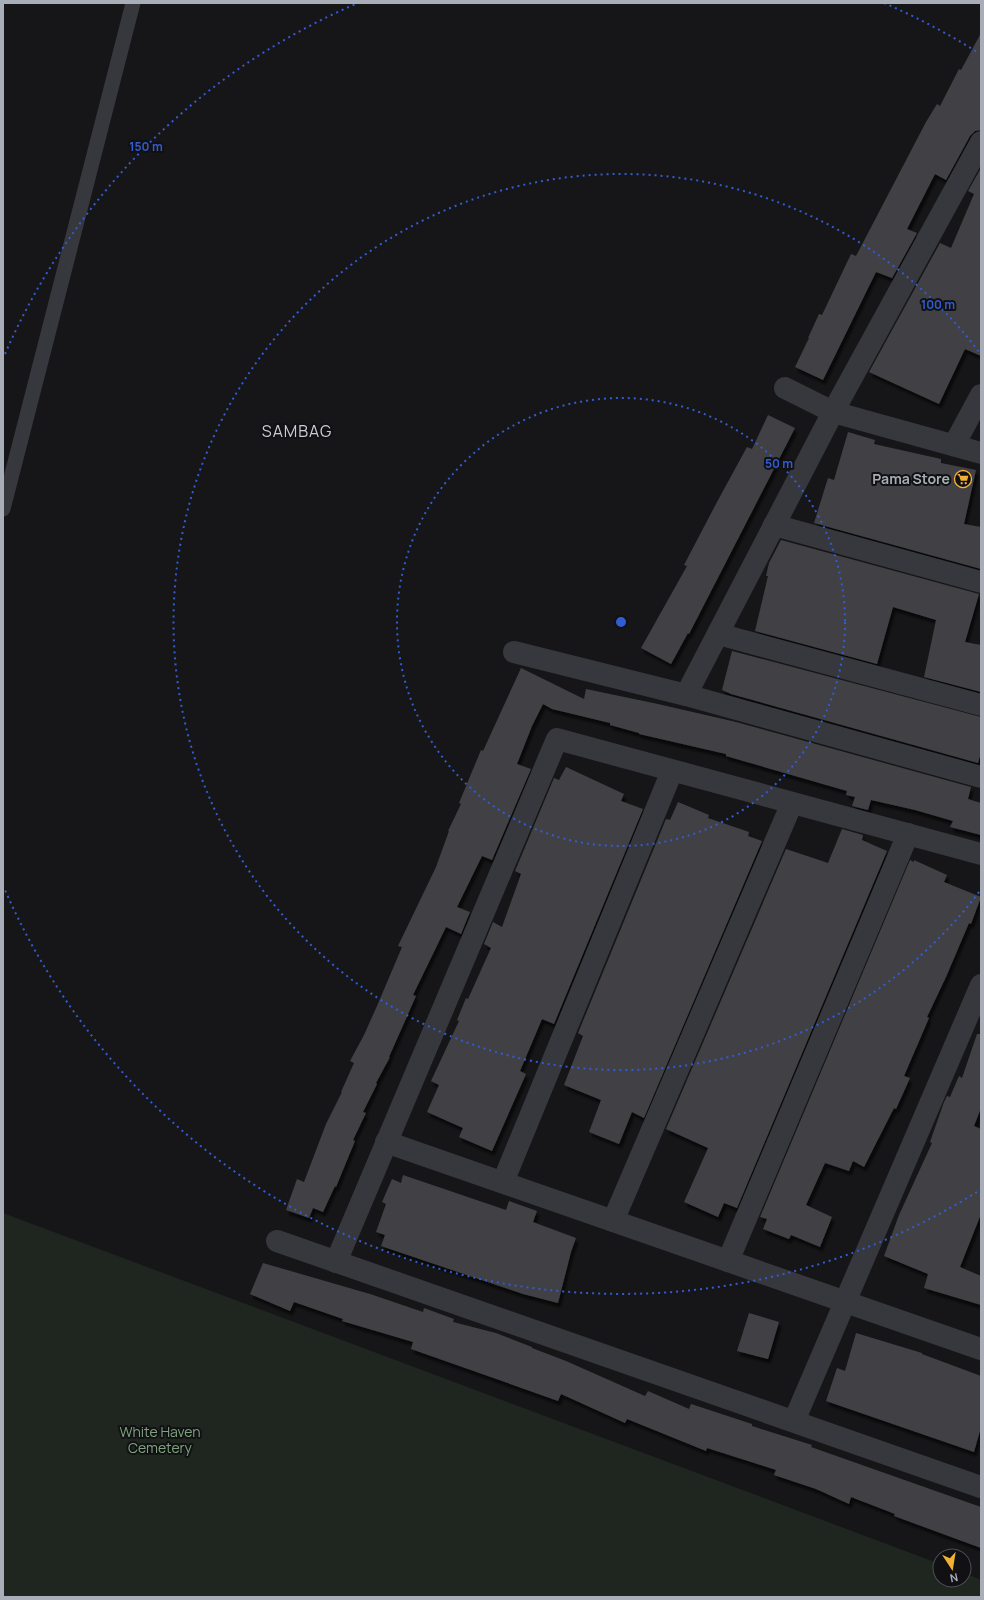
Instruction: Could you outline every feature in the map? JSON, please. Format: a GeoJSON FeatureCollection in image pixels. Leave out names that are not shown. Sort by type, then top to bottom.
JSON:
{"type":"FeatureCollection","features":[{"type":"Feature","properties":{"kind":"street"},"geometry":{"type":"LineString","coordinates":[[686,695],[833,412],[981,142]]}},
{"type":"Feature","properties":{"kind":"street"},"geometry":{"type":"LineString","coordinates":[[785,388],[833,412],[981,453]]}},
{"type":"Feature","properties":{"kind":"street"},"geometry":{"type":"LineString","coordinates":[[954,445],[981,395]]}},
{"type":"Feature","properties":{"kind":"street"},"geometry":{"type":"LineString","coordinates":[[774,525],[981,582]]}},
{"type":"Feature","properties":{"kind":"street"},"geometry":{"type":"LineString","coordinates":[[718,634],[981,704]]}},
{"type":"Feature","properties":{"kind":"street"},"geometry":{"type":"LineString","coordinates":[[514,652],[686,695],[981,777]]}},
{"type":"Feature","properties":{"kind":"street"},"geometry":{"type":"LineString","coordinates":[[336,1262],[557,739],[981,854]]}},
{"type":"Feature","properties":{"kind":"street"},"geometry":{"type":"LineString","coordinates":[[502,1182],[672,771]]}},
{"type":"Feature","properties":{"kind":"street"},"geometry":{"type":"LineString","coordinates":[[613,1220],[792,803]]}},
{"type":"Feature","properties":{"kind":"street"},"geometry":{"type":"LineString","coordinates":[[728,1261],[908,834]]}},
{"type":"Feature","properties":{"kind":"street"},"geometry":{"type":"LineString","coordinates":[[794,1421],[981,985]]}},
{"type":"Feature","properties":{"kind":"street"},"geometry":{"type":"LineString","coordinates":[[386,1142],[981,1349]]}},
{"type":"Feature","properties":{"kind":"street"},"geometry":{"type":"LineString","coordinates":[[277,1241],[981,1487]]}},
{"type":"Feature","properties":{"kind":"lane"},"geometry":{"type":"LineString","coordinates":[[3,509],[133,3]]}},
{"type":"Feature","properties":{"kind":"green space","name":"White Haven Cemetery"},"geometry":{"type":"Polygon","coordinates":[[[3,1213],[932,1561],[932,1588],[972,1588],[972,1576],[981,1580],[981,1597],[3,1597],[3,1213]]]}},
{"type":"Feature","properties":{"kind":"building"},"geometry":{"type":"Polygon","coordinates":[[[981,33],[981,130],[975,131],[970,136],[946,180],[935,174],[907,229],[917,233],[891,280],[892,278],[876,272],[823,380],[795,367],[819,314],[822,315],[851,254],[856,256],[926,122],[937,104],[940,106],[959,69],[961,70],[981,33]]]}},
{"type":"Feature","properties":{"kind":"building"},"geometry":{"type":"Polygon","coordinates":[[[981,168],[981,356],[965,349],[939,404],[869,372],[940,243],[951,248],[974,194],[968,191],[981,168]]]}},
{"type":"Feature","properties":{"kind":"building"},"geometry":{"type":"Polygon","coordinates":[[[768,415],[795,428],[689,634],[688,633],[671,664],[641,648],[687,566],[684,565],[717,502],[747,447],[752,449],[768,415]]]}},
{"type":"Feature","properties":{"kind":"building"},"geometry":{"type":"Polygon","coordinates":[[[848,432],[875,440],[874,444],[941,459],[941,463],[976,470],[964,524],[981,527],[981,569],[814,523],[828,478],[834,480],[848,432]]]}},
{"type":"Feature","properties":{"kind":"building"},"geometry":{"type":"Polygon","coordinates":[[[781,540],[979,594],[965,642],[981,645],[981,692],[924,677],[936,620],[893,607],[877,664],[755,631],[768,576],[766,576],[769,563],[781,540]]]}},
{"type":"Feature","properties":{"kind":"building"},"geometry":{"type":"Polygon","coordinates":[[[732,651],[981,717],[981,752],[978,763],[731,694],[722,690],[732,651]]]}},
{"type":"Feature","properties":{"kind":"building"},"geometry":{"type":"Polygon","coordinates":[[[521,668],[584,699],[586,689],[658,704],[736,722],[971,787],[968,799],[981,803],[981,835],[950,827],[953,821],[915,810],[871,800],[868,810],[852,806],[855,797],[846,795],[847,791],[726,756],[726,754],[639,734],[610,725],[610,723],[552,709],[543,704],[532,726],[517,764],[531,769],[492,860],[482,856],[457,907],[470,912],[461,934],[446,927],[413,995],[416,996],[390,1057],[363,1112],[366,1113],[353,1140],[355,1141],[336,1187],[335,1186],[323,1212],[313,1208],[309,1218],[286,1210],[297,1179],[304,1182],[326,1124],[354,1063],[350,1061],[364,1035],[402,947],[398,946],[436,867],[448,831],[461,804],[459,803],[481,750],[483,751],[521,668]]]}},
{"type":"Feature","properties":{"kind":"building"},"geometry":{"type":"Polygon","coordinates":[[[566,767],[624,794],[621,801],[643,809],[554,1024],[542,1019],[520,1071],[526,1074],[492,1151],[459,1137],[463,1128],[427,1112],[439,1085],[431,1081],[459,1021],[457,1020],[466,998],[468,999],[491,948],[484,944],[493,922],[502,927],[521,874],[515,871],[554,778],[559,780],[566,767]]]}},
{"type":"Feature","properties":{"kind":"building"},"geometry":{"type":"Polygon","coordinates":[[[678,802],[709,815],[708,818],[749,832],[748,836],[762,841],[644,1118],[632,1112],[619,1144],[589,1132],[601,1100],[564,1085],[583,1036],[578,1033],[666,819],[670,820],[678,802]]]}},
{"type":"Feature","properties":{"kind":"building"},"geometry":{"type":"Polygon","coordinates":[[[842,829],[863,835],[862,840],[887,851],[737,1208],[724,1203],[718,1217],[684,1202],[708,1148],[666,1129],[786,849],[828,863],[842,829]]]}},
{"type":"Feature","properties":{"kind":"building"},"geometry":{"type":"Polygon","coordinates":[[[910,860],[914,862],[914,860],[947,875],[944,882],[981,897],[971,924],[969,923],[927,1017],[929,1018],[904,1076],[910,1078],[896,1109],[894,1108],[864,1167],[853,1161],[849,1171],[825,1163],[806,1205],[832,1217],[820,1247],[791,1235],[789,1239],[763,1229],[767,1219],[760,1217],[910,860]]]}},
{"type":"Feature","properties":{"kind":"building"},"geometry":{"type":"Polygon","coordinates":[[[977,1034],[981,1034],[981,1108],[974,1126],[981,1129],[981,1214],[960,1267],[981,1276],[981,1305],[924,1288],[928,1274],[884,1256],[899,1215],[932,1143],[930,1142],[944,1102],[947,1096],[950,1097],[959,1076],[962,1078],[977,1034]]]}},
{"type":"Feature","properties":{"kind":"building"},"geometry":{"type":"Polygon","coordinates":[[[403,1175],[506,1210],[509,1201],[537,1211],[533,1222],[576,1238],[558,1303],[523,1294],[381,1246],[385,1235],[376,1232],[386,1204],[382,1202],[392,1179],[401,1183],[403,1175]]]}},
{"type":"Feature","properties":{"kind":"building"},"geometry":{"type":"Polygon","coordinates":[[[263,1263],[370,1294],[423,1312],[424,1308],[454,1319],[453,1322],[496,1333],[532,1347],[645,1396],[648,1391],[689,1409],[691,1404],[752,1424],[752,1426],[812,1445],[811,1447],[981,1507],[981,1548],[894,1516],[895,1514],[851,1497],[849,1504],[816,1489],[774,1475],[776,1470],[707,1448],[706,1451],[627,1419],[625,1423],[561,1394],[558,1401],[411,1349],[413,1342],[342,1321],[343,1319],[294,1302],[290,1311],[250,1294],[263,1263]]]}},
{"type":"Feature","properties":{"kind":"building"},"geometry":{"type":"Polygon","coordinates":[[[749,1313],[779,1322],[768,1359],[737,1351],[749,1313]]]}},
{"type":"Feature","properties":{"kind":"building"},"geometry":{"type":"Polygon","coordinates":[[[856,1333],[922,1353],[981,1376],[981,1427],[974,1452],[826,1401],[837,1368],[845,1371],[856,1333]]]}},
{"type":"Feature","properties":{"kind":"place","name":"Pama Store"},"geometry":{"type":"Point","coordinates":[963,479]}},
{"type":"Feature","properties":{"kind":"district","name":"SAMBAG"},"geometry":{"type":"Point","coordinates":[297,431]}}]}
